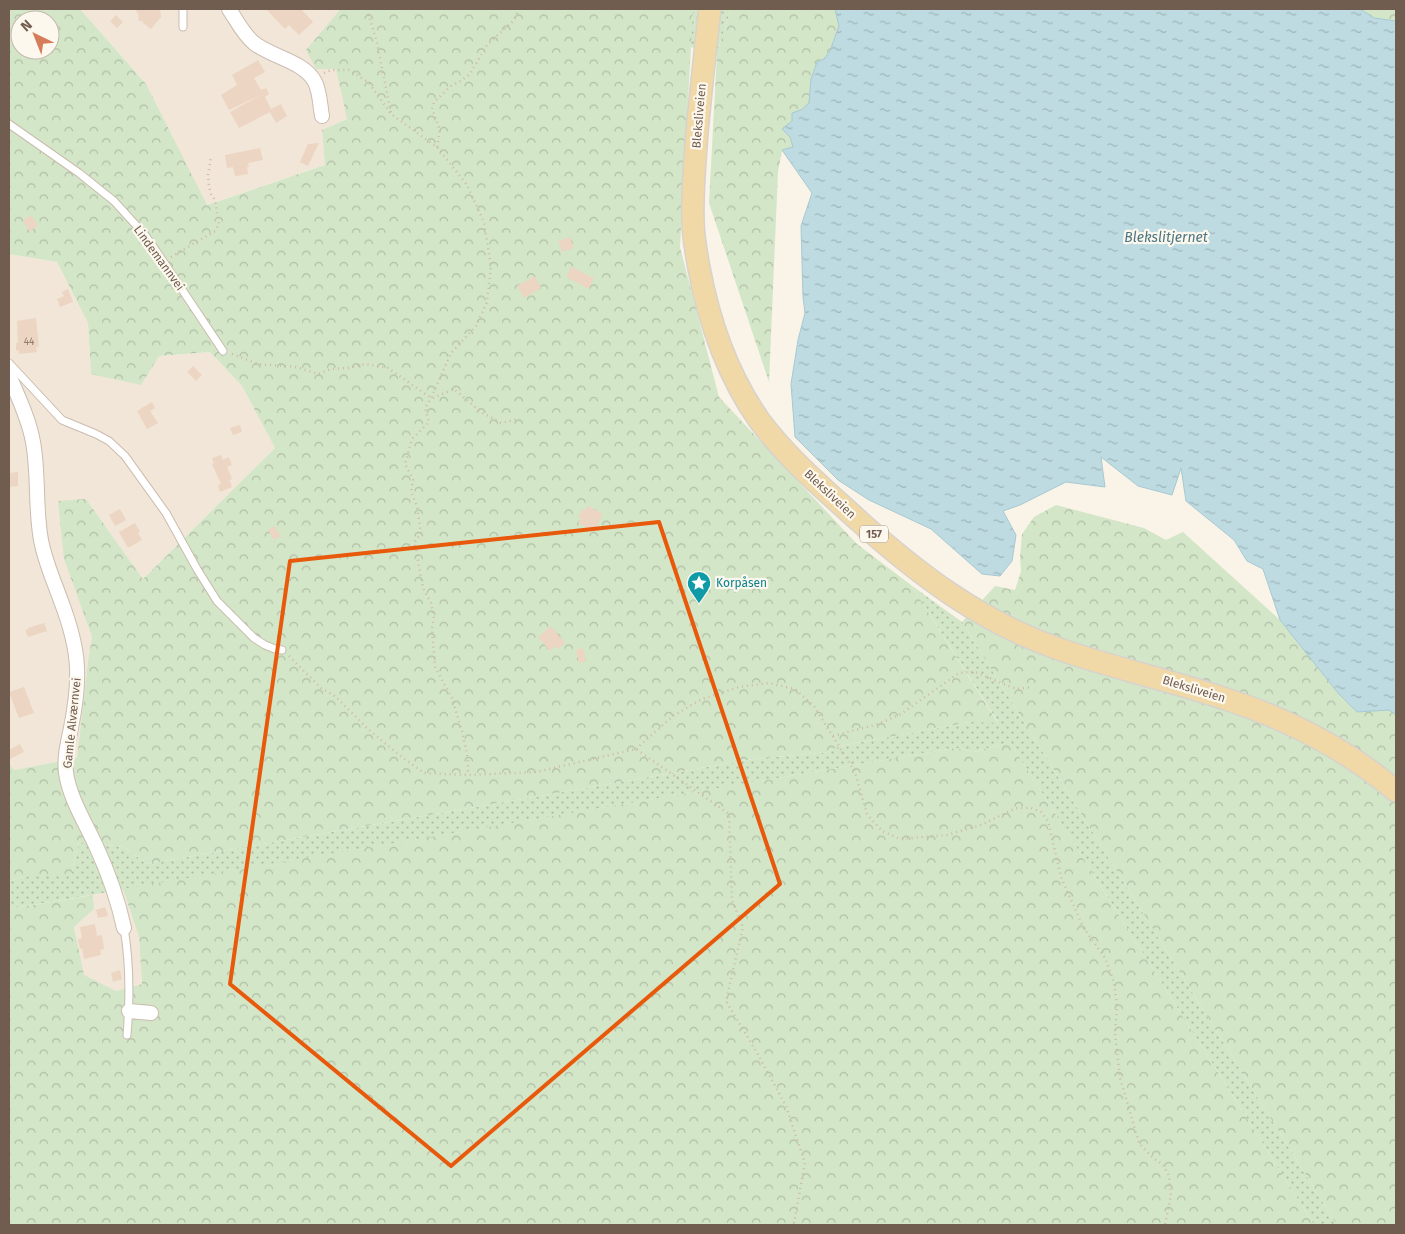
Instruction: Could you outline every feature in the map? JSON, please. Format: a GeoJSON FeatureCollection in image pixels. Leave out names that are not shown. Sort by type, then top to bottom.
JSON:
{"type":"FeatureCollection","features":[{"type":"Feature","properties":{"kind":"main road","name":"Bleksliveien"},"geometry":{"type":"LineString","coordinates":[[710,9],[693,179],[693,223],[698,263],[711,319],[728,365],[737,384],[759,419],[784,450],[911,566],[948,594],[992,619],[1014,631],[1056,648],[1224,698],[1284,721],[1344,752],[1396,791]]}},
{"type":"Feature","properties":{"kind":"street"},"geometry":{"type":"LineString","coordinates":[[229,9],[244,33],[254,43],[310,74],[317,89],[322,116]]}},
{"type":"Feature","properties":{"kind":"street","name":"Gamle Alværnvei"},"geometry":{"type":"LineString","coordinates":[[9,375],[26,415],[33,442],[41,540],[75,649],[78,677],[65,762],[66,772],[74,799],[103,861],[124,928]]}},
{"type":"Feature","properties":{"kind":"street"},"geometry":{"type":"LineString","coordinates":[[129,1011],[151,1013]]}},
{"type":"Feature","properties":{"kind":"lane"},"geometry":{"type":"LineString","coordinates":[[183,9],[183,27]]}},
{"type":"Feature","properties":{"kind":"lane","name":"Lindemannvei"},"geometry":{"type":"LineString","coordinates":[[9,124],[79,173],[114,202],[145,235],[223,351]]}},
{"type":"Feature","properties":{"kind":"lane"},"geometry":{"type":"LineString","coordinates":[[9,363],[62,420],[103,437],[115,445],[166,513],[217,601],[254,638],[265,645],[282,650]]}},
{"type":"Feature","properties":{"kind":"lane","name":"Gamle Alværnvei"},"geometry":{"type":"LineString","coordinates":[[124,928],[129,1011],[127,1035]]}},
{"type":"Feature","properties":{"kind":"path"},"geometry":{"type":"LineString","coordinates":[[368,9],[377,43],[391,114]]}},
{"type":"Feature","properties":{"kind":"path"},"geometry":{"type":"LineString","coordinates":[[437,147],[440,130],[432,108],[434,102],[451,86],[470,74],[476,66],[480,54],[512,21],[520,9]]}},
{"type":"Feature","properties":{"kind":"path"},"geometry":{"type":"LineString","coordinates":[[312,78],[331,70],[350,70],[369,83],[391,114],[437,147],[467,186],[484,222],[491,266],[487,302],[476,326],[451,353],[425,408],[429,422],[412,438],[405,464],[413,480],[411,492],[416,506],[421,534],[414,543],[423,588],[431,603],[434,616],[432,629],[435,667],[452,698],[468,759],[468,774]]}},
{"type":"Feature","properties":{"kind":"path"},"geometry":{"type":"LineString","coordinates":[[163,261],[215,231],[219,224],[215,200],[209,186],[208,175],[211,157]]}},
{"type":"Feature","properties":{"kind":"path"},"geometry":{"type":"LineString","coordinates":[[223,351],[258,364],[296,368],[318,374],[331,369],[366,364],[388,368],[431,398]]}},
{"type":"Feature","properties":{"kind":"path"},"geometry":{"type":"LineString","coordinates":[[431,398],[454,389],[481,412],[501,423],[518,419]]}},
{"type":"Feature","properties":{"kind":"path"},"geometry":{"type":"LineString","coordinates":[[282,650],[321,688],[335,696],[368,729],[424,773],[536,772],[636,749],[673,716],[702,699],[739,687],[769,683],[795,689],[814,706],[856,772],[867,814],[882,831],[900,839],[947,835],[981,825],[1016,808],[1031,808],[1041,812],[1048,821],[1061,877],[1083,927],[1105,958],[1114,982],[1120,1078],[1139,1143],[1164,1166],[1169,1176],[1171,1195],[1165,1225]]}},
{"type":"Feature","properties":{"kind":"path"},"geometry":{"type":"LineString","coordinates":[[833,736],[878,724],[901,714],[960,673],[976,672],[1016,689],[1031,687]]}},
{"type":"Feature","properties":{"kind":"path"},"geometry":{"type":"LineString","coordinates":[[636,749],[728,814],[732,900],[743,927],[726,1001],[786,1106],[805,1163],[794,1223],[796,1225]]}},
{"type":"Feature","properties":{"kind":"highlighted area"},"geometry":{"type":"Polygon","coordinates":[[[659,522],[780,884],[451,1166],[230,984],[290,561],[659,522]]]}},
{"type":"Feature","properties":{"kind":"shaded area"},"geometry":{"type":"Polygon","coordinates":[[[80,9],[338,9],[336,68],[347,119],[322,130],[325,165],[206,205],[146,84],[80,9]]]}},
{"type":"Feature","properties":{"kind":"shaded area"},"geometry":{"type":"Polygon","coordinates":[[[9,254],[57,262],[88,323],[91,374],[159,356],[210,352],[242,386],[275,448],[143,579],[86,499],[64,559],[92,637],[77,758],[14,770],[9,764],[9,254]]]}},
{"type":"Feature","properties":{"kind":"shaded area"},"geometry":{"type":"Polygon","coordinates":[[[123,889],[139,937],[142,984],[116,991],[84,976],[74,927],[94,909],[93,895],[123,889]]]}},
{"type":"Feature","properties":{"kind":"green space"},"geometry":{"type":"Polygon","coordinates":[[[9,9],[80,9],[146,84],[207,205],[325,165],[322,130],[347,119],[336,69],[316,69],[306,50],[339,11],[338,9],[693,9],[680,247],[719,397],[857,544],[911,585],[998,723],[970,722],[840,746],[828,752],[753,759],[147,864],[124,847],[79,842],[71,876],[28,876],[9,881],[9,764],[14,770],[77,758],[92,637],[64,559],[58,501],[86,499],[143,579],[275,448],[242,386],[210,352],[159,356],[141,385],[91,374],[88,323],[57,262],[9,254],[9,9]]]}},
{"type":"Feature","properties":{"kind":"green space"},"geometry":{"type":"Polygon","coordinates":[[[693,9],[731,9],[717,53],[690,47],[693,9]]]}},
{"type":"Feature","properties":{"kind":"green space"},"geometry":{"type":"Polygon","coordinates":[[[731,9],[835,9],[839,26],[830,51],[824,59],[817,62],[811,79],[810,103],[801,110],[792,113],[792,121],[787,126],[793,147],[782,151],[778,172],[769,382],[709,203],[717,53],[731,9]]]}},
{"type":"Feature","properties":{"kind":"green space"},"geometry":{"type":"Polygon","coordinates":[[[1360,9],[1396,9],[1396,21],[1374,18],[1360,9]]]}},
{"type":"Feature","properties":{"kind":"green space"},"geometry":{"type":"Polygon","coordinates":[[[1056,505],[1144,528],[1166,540],[1183,532],[1280,620],[1338,693],[1389,710],[1396,715],[1396,1225],[1337,1225],[962,622],[995,586],[1015,590],[1021,571],[1022,534],[1034,517],[1056,505]]]}},
{"type":"Feature","properties":{"kind":"green space"},"geometry":{"type":"Polygon","coordinates":[[[911,585],[962,622],[1337,1225],[1314,1225],[1010,742],[974,752],[955,748],[9,909],[9,881],[28,876],[71,876],[79,842],[124,847],[147,864],[753,759],[828,752],[840,746],[970,722],[998,722],[911,585]]]}},
{"type":"Feature","properties":{"kind":"green space"},"geometry":{"type":"Polygon","coordinates":[[[1010,742],[1314,1225],[9,1225],[9,909],[93,895],[94,909],[74,927],[84,975],[116,991],[142,984],[139,937],[123,889],[955,748],[974,752],[1010,742]]]}},
{"type":"Feature","properties":{"kind":"water","name":"Blekslitjernet"},"geometry":{"type":"Polygon","coordinates":[[[835,9],[1360,9],[1374,18],[1396,21],[1396,715],[1389,710],[1357,712],[1338,693],[1280,620],[1263,569],[1247,561],[1234,540],[1186,501],[1181,468],[1172,495],[1138,486],[1101,457],[1105,487],[1066,482],[1020,505],[1003,511],[1016,535],[1012,561],[1000,576],[982,574],[931,529],[869,500],[838,480],[795,437],[791,384],[798,340],[805,313],[801,226],[812,193],[782,150],[793,147],[790,137],[782,129],[792,121],[792,113],[801,110],[809,103],[811,79],[817,62],[824,59],[830,51],[839,26],[835,9]]]}},
{"type":"Feature","properties":{"kind":"building"},"geometry":{"type":"Polygon","coordinates":[[[136,9],[160,9],[161,17],[151,29],[142,22],[144,21],[139,21],[136,9]]]}},
{"type":"Feature","properties":{"kind":"building"},"geometry":{"type":"Polygon","coordinates":[[[266,9],[301,9],[313,22],[299,35],[289,25],[285,29],[266,9]]]}},
{"type":"Feature","properties":{"kind":"building"},"geometry":{"type":"Polygon","coordinates":[[[116,15],[123,22],[117,28],[110,21],[116,15]]]}},
{"type":"Feature","properties":{"kind":"building"},"geometry":{"type":"Polygon","coordinates":[[[258,60],[265,72],[254,78],[261,90],[266,88],[269,94],[265,97],[271,109],[281,104],[287,116],[276,123],[270,112],[239,128],[230,112],[263,94],[229,110],[221,95],[237,85],[232,75],[258,60]]]}},
{"type":"Feature","properties":{"kind":"building"},"geometry":{"type":"Polygon","coordinates":[[[319,143],[308,166],[300,162],[308,144],[319,143]]]}},
{"type":"Feature","properties":{"kind":"building"},"geometry":{"type":"Polygon","coordinates":[[[260,148],[263,160],[248,163],[248,174],[235,176],[233,167],[227,168],[225,155],[260,148]]]}},
{"type":"Feature","properties":{"kind":"building"},"geometry":{"type":"Polygon","coordinates":[[[31,215],[38,225],[30,232],[23,221],[31,215]]]}},
{"type":"Feature","properties":{"kind":"building"},"geometry":{"type":"Polygon","coordinates":[[[570,237],[574,248],[562,252],[558,241],[570,237]]]}},
{"type":"Feature","properties":{"kind":"building"},"geometry":{"type":"Polygon","coordinates":[[[571,267],[594,278],[589,289],[566,277],[571,267]]]}},
{"type":"Feature","properties":{"kind":"building"},"geometry":{"type":"Polygon","coordinates":[[[535,276],[541,288],[524,298],[517,286],[535,276]]]}},
{"type":"Feature","properties":{"kind":"building"},"geometry":{"type":"Polygon","coordinates":[[[68,289],[73,302],[60,307],[57,299],[64,296],[62,292],[68,289]]]}},
{"type":"Feature","properties":{"kind":"building"},"geometry":{"type":"Polygon","coordinates":[[[36,318],[39,347],[36,347],[37,352],[19,354],[19,350],[16,351],[16,343],[18,343],[17,321],[36,318]]]}},
{"type":"Feature","properties":{"kind":"building"},"geometry":{"type":"Polygon","coordinates":[[[193,366],[202,375],[196,381],[187,372],[193,366]]]}},
{"type":"Feature","properties":{"kind":"building"},"geometry":{"type":"Polygon","coordinates":[[[152,402],[155,408],[150,411],[158,423],[147,429],[137,411],[152,402]]]}},
{"type":"Feature","properties":{"kind":"building"},"geometry":{"type":"Polygon","coordinates":[[[240,425],[242,432],[233,435],[230,428],[240,425]]]}},
{"type":"Feature","properties":{"kind":"building"},"geometry":{"type":"Polygon","coordinates":[[[221,455],[223,460],[229,457],[232,465],[227,467],[232,479],[226,482],[230,481],[232,487],[220,492],[218,485],[221,484],[212,464],[214,463],[212,458],[221,455]]]}},
{"type":"Feature","properties":{"kind":"building"},"geometry":{"type":"Polygon","coordinates":[[[18,472],[18,486],[9,487],[9,473],[18,472]]]}},
{"type":"Feature","properties":{"kind":"building"},"geometry":{"type":"Polygon","coordinates":[[[588,506],[603,514],[594,532],[578,523],[581,519],[578,517],[583,509],[585,510],[588,506]]]}},
{"type":"Feature","properties":{"kind":"building"},"geometry":{"type":"Polygon","coordinates":[[[120,509],[126,520],[115,526],[109,515],[120,509]]]}},
{"type":"Feature","properties":{"kind":"building"},"geometry":{"type":"Polygon","coordinates":[[[135,523],[142,540],[128,548],[119,532],[135,523]]]}},
{"type":"Feature","properties":{"kind":"building"},"geometry":{"type":"Polygon","coordinates":[[[274,526],[281,536],[274,540],[268,530],[274,526]]]}},
{"type":"Feature","properties":{"kind":"building"},"geometry":{"type":"Polygon","coordinates":[[[44,623],[47,631],[28,637],[25,630],[44,623]]]}},
{"type":"Feature","properties":{"kind":"building"},"geometry":{"type":"Polygon","coordinates":[[[551,626],[565,643],[558,649],[555,646],[550,651],[538,637],[551,626]]]}},
{"type":"Feature","properties":{"kind":"building"},"geometry":{"type":"Polygon","coordinates":[[[583,648],[586,661],[579,663],[576,650],[583,648]]]}},
{"type":"Feature","properties":{"kind":"building"},"geometry":{"type":"Polygon","coordinates":[[[24,687],[34,713],[19,718],[9,692],[24,687]]]}},
{"type":"Feature","properties":{"kind":"building"},"geometry":{"type":"Polygon","coordinates":[[[20,744],[24,752],[10,759],[9,750],[20,744]]]}},
{"type":"Feature","properties":{"kind":"building"},"geometry":{"type":"Polygon","coordinates":[[[105,907],[108,916],[98,918],[96,910],[105,907]]]}},
{"type":"Feature","properties":{"kind":"building"},"geometry":{"type":"Polygon","coordinates":[[[95,924],[97,936],[102,935],[104,949],[100,950],[101,955],[84,959],[78,939],[82,938],[80,927],[95,924]]]}},
{"type":"Feature","properties":{"kind":"building"},"geometry":{"type":"Polygon","coordinates":[[[120,970],[122,979],[113,982],[111,973],[120,970]]]}},
{"type":"Feature","properties":{"kind":"place","name":"Korpåsen"},"geometry":{"type":"Point","coordinates":[699,604]}}]}
